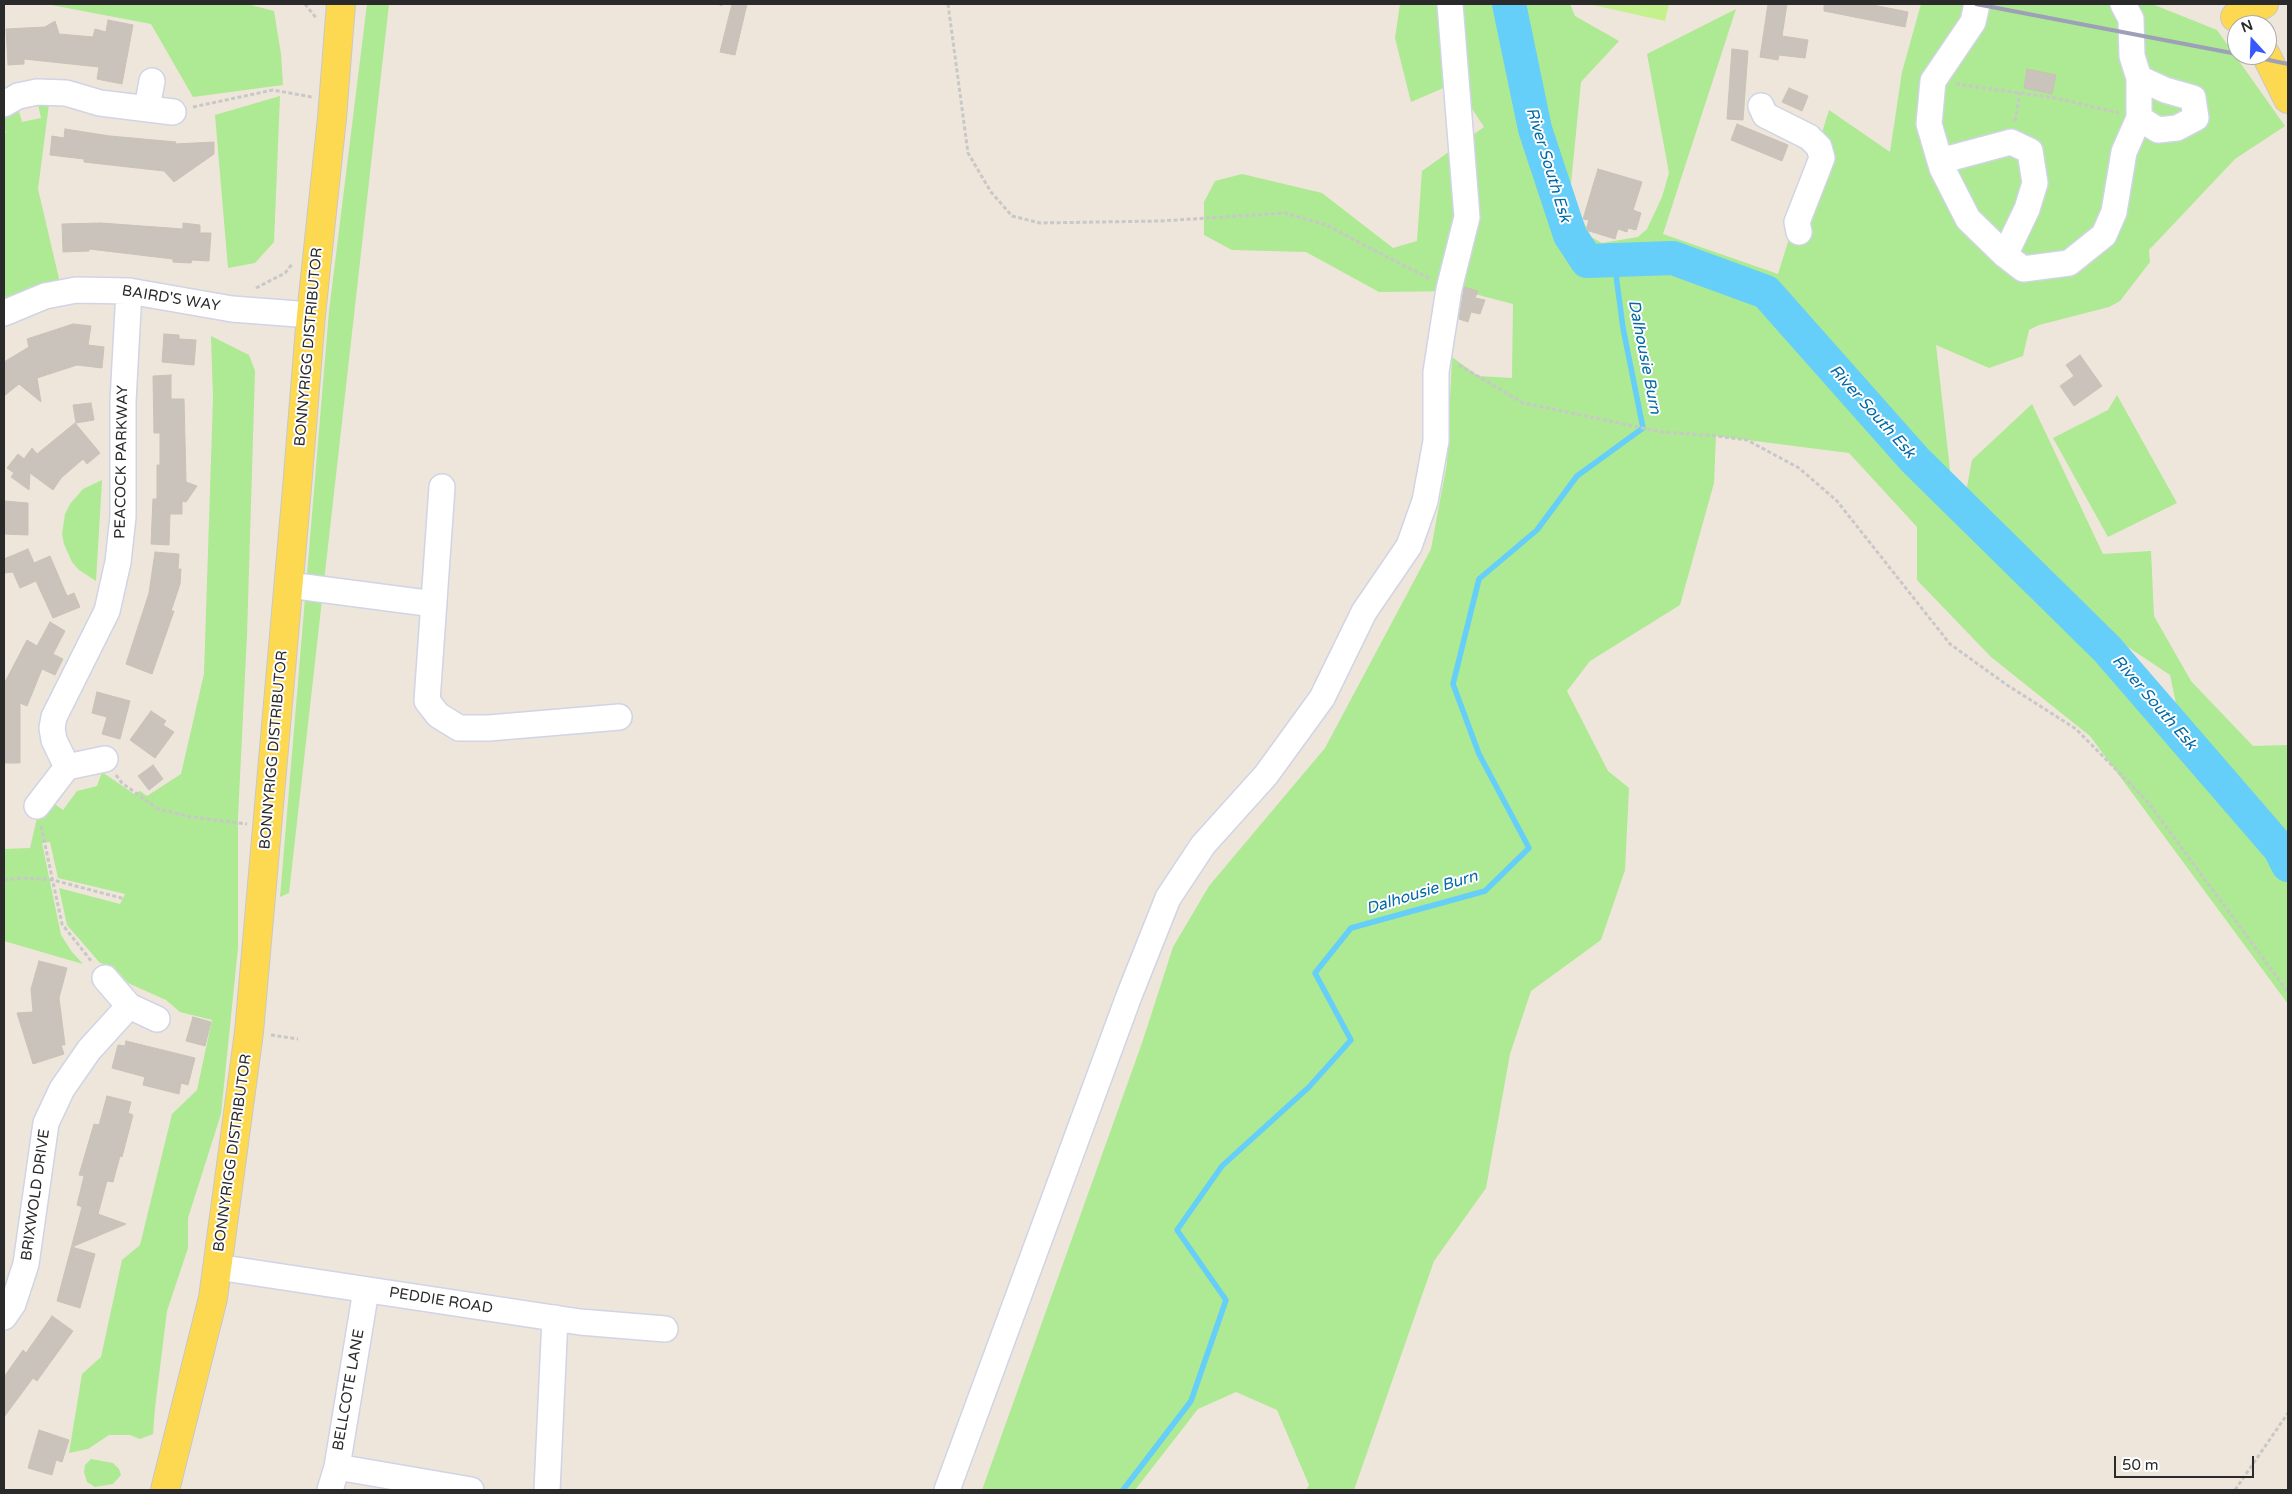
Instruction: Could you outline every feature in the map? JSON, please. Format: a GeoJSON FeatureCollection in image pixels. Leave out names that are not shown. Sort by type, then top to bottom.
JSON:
{"type":"FeatureCollection","features":[{"type":"Feature","properties":{"kind":"main road","name":"BONNYRIGG DISTRIBUTOR"},"geometry":{"type":"LineString","coordinates":[[165,1490],[213,1298],[248,1032],[289,585],[311,315],[332,118],[341,4]]}},
{"type":"Feature","properties":{"kind":"main road"},"geometry":{"type":"LineString","coordinates":[[2232,15],[2264,4]]}},
{"type":"Feature","properties":{"kind":"main road"},"geometry":{"type":"LineString","coordinates":[[2271,65],[2288,99]]}},
{"type":"Feature","properties":{"kind":"street"},"geometry":{"type":"LineString","coordinates":[[947,1490],[1168,898],[1204,845],[1266,775],[1322,698],[1364,612],[1409,546],[1425,502],[1436,441],[1436,372],[1449,288],[1467,217],[1450,4]]}},
{"type":"Feature","properties":{"kind":"street"},"geometry":{"type":"LineString","coordinates":[[1977,4],[1973,22],[1933,81],[1929,124],[1940,161],[1968,219],[2005,255],[2023,268],[2069,263],[2104,236],[2114,212],[2124,152],[2139,118],[2139,78],[2132,56],[2131,19],[2123,4]]}},
{"type":"Feature","properties":{"kind":"street"},"geometry":{"type":"LineString","coordinates":[[2139,78],[2166,90],[2193,98],[2196,118],[2177,128],[2158,130],[2139,118]]}},
{"type":"Feature","properties":{"kind":"street"},"geometry":{"type":"LineString","coordinates":[[147,108],[152,81]]}},
{"type":"Feature","properties":{"kind":"street"},"geometry":{"type":"LineString","coordinates":[[4,104],[18,96],[37,92],[66,94],[100,102],[173,112]]}},
{"type":"Feature","properties":{"kind":"street"},"geometry":{"type":"LineString","coordinates":[[1760,106],[1765,115],[1809,137],[1819,147],[1822,158],[1797,222],[1800,232]]}},
{"type":"Feature","properties":{"kind":"street"},"geometry":{"type":"LineString","coordinates":[[1940,161],[2011,142],[2030,151],[2035,183],[2027,209],[2005,255]]}},
{"type":"Feature","properties":{"kind":"street","name":"BAIRD'S WAY"},"geometry":{"type":"LineString","coordinates":[[4,313],[45,296],[76,290],[129,290],[232,309],[311,315]]}},
{"type":"Feature","properties":{"kind":"street","name":"PEACOCK PARKWAY"},"geometry":{"type":"LineString","coordinates":[[66,767],[54,740],[52,728],[54,717],[107,610],[118,562],[123,516],[123,400],[129,290]]}},
{"type":"Feature","properties":{"kind":"street"},"geometry":{"type":"LineString","coordinates":[[442,487],[428,701],[438,715],[459,728],[489,728],[619,717]]}},
{"type":"Feature","properties":{"kind":"street"},"geometry":{"type":"LineString","coordinates":[[289,585],[434,604]]}},
{"type":"Feature","properties":{"kind":"street"},"geometry":{"type":"LineString","coordinates":[[37,806],[66,767],[105,759]]}},
{"type":"Feature","properties":{"kind":"street"},"geometry":{"type":"LineString","coordinates":[[105,978],[129,1006],[157,1019]]}},
{"type":"Feature","properties":{"kind":"street","name":"BRIXWOLD DRIVE"},"geometry":{"type":"LineString","coordinates":[[4,1318],[13,1304],[12,1283],[26,1264],[33,1207],[38,1191],[46,1123],[62,1089],[89,1050],[129,1006]]}},
{"type":"Feature","properties":{"kind":"street","name":"PEDDIE ROAD"},"geometry":{"type":"LineString","coordinates":[[217,1267],[556,1318],[665,1329]]}},
{"type":"Feature","properties":{"kind":"street","name":"BELLCOTE LANE"},"geometry":{"type":"LineString","coordinates":[[333,1479],[366,1290]]}},
{"type":"Feature","properties":{"kind":"street"},"geometry":{"type":"LineString","coordinates":[[547,1490],[556,1318]]}},
{"type":"Feature","properties":{"kind":"street"},"geometry":{"type":"LineString","coordinates":[[333,1479],[471,1490]]}},
{"type":"Feature","properties":{"kind":"path"},"geometry":{"type":"LineString","coordinates":[[305,4],[320,24]]}},
{"type":"Feature","properties":{"kind":"path"},"geometry":{"type":"LineString","coordinates":[[948,4],[968,153],[991,192],[1012,216],[1040,224],[1161,221],[1285,213],[1326,225],[1449,288]]}},
{"type":"Feature","properties":{"kind":"path"},"geometry":{"type":"LineString","coordinates":[[1933,81],[2056,98],[2139,118]]}},
{"type":"Feature","properties":{"kind":"path"},"geometry":{"type":"LineString","coordinates":[[173,112],[274,90],[318,98]]}},
{"type":"Feature","properties":{"kind":"path"},"geometry":{"type":"LineString","coordinates":[[2011,142],[2020,93]]}},
{"type":"Feature","properties":{"kind":"path"},"geometry":{"type":"LineString","coordinates":[[251,289],[260,287],[285,274],[294,261]]}},
{"type":"Feature","properties":{"kind":"path"},"geometry":{"type":"LineString","coordinates":[[1439,353],[1523,403],[1662,432],[1747,440],[1798,468],[1820,484],[1842,507],[1950,644],[2007,685],[2076,729],[2147,801],[2288,992]]}},
{"type":"Feature","properties":{"kind":"path"},"geometry":{"type":"LineString","coordinates":[[105,759],[122,783],[158,809],[191,817],[267,827]]}},
{"type":"Feature","properties":{"kind":"path"},"geometry":{"type":"LineString","coordinates":[[37,806],[62,924],[105,978]]}},
{"type":"Feature","properties":{"kind":"path"},"geometry":{"type":"LineString","coordinates":[[4,880],[24,878],[53,880],[125,900]]}},
{"type":"Feature","properties":{"kind":"path"},"geometry":{"type":"LineString","coordinates":[[2236,1490],[2288,1413]]}},
{"type":"Feature","properties":{"kind":"green space"},"geometry":{"type":"Polygon","coordinates":[[[46,4],[247,4],[274,11],[281,54],[283,85],[193,97],[151,24],[46,4]]]}},
{"type":"Feature","properties":{"kind":"green space"},"geometry":{"type":"Polygon","coordinates":[[[367,4],[389,4],[289,893],[280,897],[329,311],[367,4]]]}},
{"type":"Feature","properties":{"kind":"green space"},"geometry":{"type":"Polygon","coordinates":[[[1400,4],[1570,4],[1575,16],[1619,41],[1581,82],[1570,194],[1591,237],[1602,243],[1638,237],[1647,229],[1662,197],[1669,173],[1647,54],[1736,9],[1663,234],[1778,274],[1829,110],[1890,152],[1902,72],[1921,4],[2152,4],[2217,30],[2227,44],[2227,65],[2242,65],[2285,126],[2235,159],[2149,250],[2150,262],[2120,301],[2109,307],[2039,325],[2029,330],[2023,356],[1989,368],[1936,345],[1953,497],[2079,624],[2183,736],[2170,675],[2104,631],[1964,503],[1972,460],[2032,404],[2103,554],[2151,551],[2154,616],[2191,681],[2253,746],[2288,745],[2288,1004],[2090,736],[1991,657],[1917,580],[1917,527],[1849,453],[1716,436],[1714,483],[1680,605],[1590,661],[1567,691],[1608,771],[1629,788],[1625,870],[1601,940],[1531,991],[1510,1054],[1486,1188],[1434,1261],[1354,1490],[1306,1490],[1309,1485],[1277,1410],[1236,1392],[1198,1409],[1135,1490],[982,1490],[1142,1043],[1173,947],[1209,886],[1325,748],[1431,549],[1447,463],[1452,357],[1478,376],[1512,378],[1513,304],[1463,291],[1379,292],[1306,252],[1232,250],[1204,235],[1204,202],[1215,181],[1242,174],[1322,193],[1393,248],[1417,241],[1422,171],[1484,127],[1455,83],[1411,102],[1395,38],[1400,4]]]}},
{"type":"Feature","properties":{"kind":"green space"},"geometry":{"type":"Polygon","coordinates":[[[1588,4],[1669,4],[1665,21],[1588,4]]]}},
{"type":"Feature","properties":{"kind":"green space"},"geometry":{"type":"Polygon","coordinates":[[[280,96],[274,242],[255,263],[228,268],[215,115],[280,96]]]}},
{"type":"Feature","properties":{"kind":"green space"},"geometry":{"type":"Polygon","coordinates":[[[38,104],[49,104],[38,189],[60,283],[4,301],[4,135],[6,132],[4,130],[4,115],[18,108],[22,122],[41,118],[38,104]]]}},
{"type":"Feature","properties":{"kind":"green space"},"geometry":{"type":"Polygon","coordinates":[[[211,336],[249,355],[255,371],[247,635],[238,817],[238,948],[221,1114],[188,1218],[188,1248],[167,1311],[153,1434],[140,1439],[130,1435],[109,1435],[88,1449],[69,1453],[82,1374],[101,1357],[122,1260],[140,1245],[172,1114],[197,1090],[212,1020],[180,1012],[166,1000],[128,983],[113,966],[100,963],[67,925],[59,888],[120,904],[125,894],[58,878],[50,842],[42,843],[61,935],[72,952],[83,964],[4,941],[4,849],[30,848],[37,818],[52,802],[63,810],[77,791],[97,786],[102,772],[134,794],[140,791],[147,796],[181,774],[204,674],[213,398],[211,336]]]}},
{"type":"Feature","properties":{"kind":"green space"},"geometry":{"type":"Polygon","coordinates":[[[2117,395],[2177,503],[2108,537],[2053,438],[2108,410],[2117,395]]]}},
{"type":"Feature","properties":{"kind":"green space"},"geometry":{"type":"Polygon","coordinates":[[[102,480],[96,581],[79,570],[72,562],[62,534],[65,514],[70,504],[83,489],[102,480]]]}},
{"type":"Feature","properties":{"kind":"green space"},"geometry":{"type":"Polygon","coordinates":[[[91,1459],[113,1463],[119,1469],[121,1475],[113,1484],[95,1487],[87,1482],[84,1472],[85,1465],[91,1459]]]}},
{"type":"Feature","properties":{"kind":"building"},"geometry":{"type":"Polygon","coordinates":[[[732,4],[747,4],[735,55],[720,52],[732,4]]]}},
{"type":"Feature","properties":{"kind":"building"},"geometry":{"type":"Polygon","coordinates":[[[1768,4],[1787,4],[1782,36],[1808,40],[1805,58],[1779,55],[1778,60],[1760,57],[1768,4]]]}},
{"type":"Feature","properties":{"kind":"building"},"geometry":{"type":"Polygon","coordinates":[[[1824,4],[1868,4],[1908,12],[1905,27],[1824,11],[1824,4]]]}},
{"type":"Feature","properties":{"kind":"building"},"geometry":{"type":"Polygon","coordinates":[[[108,20],[133,25],[122,84],[97,79],[99,67],[24,59],[24,64],[8,65],[6,29],[45,27],[55,21],[59,34],[93,37],[95,29],[106,32],[108,20]]]}},
{"type":"Feature","properties":{"kind":"building"},"geometry":{"type":"Polygon","coordinates":[[[1732,49],[1748,51],[1743,120],[1727,119],[1732,49]]]}},
{"type":"Feature","properties":{"kind":"building"},"geometry":{"type":"Polygon","coordinates":[[[2027,69],[2056,75],[2052,94],[2024,88],[2027,69]]]}},
{"type":"Feature","properties":{"kind":"building"},"geometry":{"type":"Polygon","coordinates":[[[1789,88],[1808,96],[1802,111],[1782,102],[1789,88]]]}},
{"type":"Feature","properties":{"kind":"building"},"geometry":{"type":"Polygon","coordinates":[[[1737,124],[1788,145],[1782,161],[1731,140],[1737,124]]]}},
{"type":"Feature","properties":{"kind":"building"},"geometry":{"type":"Polygon","coordinates":[[[65,129],[110,136],[176,142],[175,144],[214,142],[214,154],[174,182],[164,171],[84,162],[84,159],[50,155],[52,136],[64,138],[65,129]]]}},
{"type":"Feature","properties":{"kind":"building"},"geometry":{"type":"Polygon","coordinates":[[[1598,169],[1642,182],[1633,210],[1641,213],[1636,230],[1628,228],[1627,232],[1618,229],[1615,239],[1586,230],[1589,220],[1583,219],[1598,169]]]}},
{"type":"Feature","properties":{"kind":"building"},"geometry":{"type":"Polygon","coordinates":[[[101,223],[183,229],[183,223],[200,225],[200,233],[211,233],[209,261],[173,262],[173,259],[89,249],[89,251],[63,252],[62,224],[101,223]]]}},
{"type":"Feature","properties":{"kind":"building"},"geometry":{"type":"Polygon","coordinates":[[[1464,287],[1478,291],[1475,298],[1485,300],[1480,314],[1471,312],[1468,322],[1459,319],[1464,287]]]}},
{"type":"Feature","properties":{"kind":"building"},"geometry":{"type":"Polygon","coordinates":[[[73,324],[91,326],[88,345],[104,347],[102,368],[77,365],[37,378],[41,402],[19,384],[4,396],[4,362],[29,347],[27,339],[73,324]]]}},
{"type":"Feature","properties":{"kind":"building"},"geometry":{"type":"Polygon","coordinates":[[[164,334],[179,335],[179,339],[196,340],[194,365],[162,362],[164,334]]]}},
{"type":"Feature","properties":{"kind":"building"},"geometry":{"type":"Polygon","coordinates":[[[2080,355],[2102,386],[2074,406],[2060,386],[2074,376],[2066,365],[2080,355]]]}},
{"type":"Feature","properties":{"kind":"building"},"geometry":{"type":"Polygon","coordinates":[[[171,375],[171,399],[184,399],[186,482],[197,486],[186,502],[182,501],[182,514],[170,514],[169,545],[151,544],[153,499],[157,499],[157,465],[160,465],[160,433],[154,433],[153,376],[171,375]]]}},
{"type":"Feature","properties":{"kind":"building"},"geometry":{"type":"Polygon","coordinates":[[[91,403],[94,420],[76,423],[73,405],[91,403]]]}},
{"type":"Feature","properties":{"kind":"building"},"geometry":{"type":"Polygon","coordinates":[[[75,423],[100,453],[87,464],[83,459],[61,478],[53,490],[30,473],[29,490],[11,477],[14,473],[7,468],[18,454],[24,459],[32,448],[37,454],[75,423]]]}},
{"type":"Feature","properties":{"kind":"building"},"geometry":{"type":"Polygon","coordinates":[[[4,501],[28,503],[28,535],[4,534],[4,501]]]}},
{"type":"Feature","properties":{"kind":"building"},"geometry":{"type":"Polygon","coordinates":[[[28,549],[34,563],[50,556],[67,596],[74,593],[80,607],[53,618],[36,581],[20,588],[13,572],[4,573],[4,559],[28,549]]]}},
{"type":"Feature","properties":{"kind":"building"},"geometry":{"type":"Polygon","coordinates":[[[155,552],[179,554],[178,569],[181,569],[180,584],[171,611],[174,611],[152,674],[126,664],[149,593],[155,552]]]}},
{"type":"Feature","properties":{"kind":"building"},"geometry":{"type":"Polygon","coordinates":[[[50,622],[65,631],[53,654],[63,659],[55,675],[42,669],[27,706],[20,703],[20,763],[4,763],[4,684],[27,640],[37,646],[50,622]]]}},
{"type":"Feature","properties":{"kind":"building"},"geometry":{"type":"Polygon","coordinates":[[[97,692],[130,701],[120,739],[102,734],[107,717],[92,713],[97,692]]]}},
{"type":"Feature","properties":{"kind":"building"},"geometry":{"type":"Polygon","coordinates":[[[151,711],[166,721],[163,725],[174,732],[155,758],[130,740],[151,711]]]}},
{"type":"Feature","properties":{"kind":"building"},"geometry":{"type":"Polygon","coordinates":[[[153,765],[163,779],[149,790],[138,776],[153,765]]]}},
{"type":"Feature","properties":{"kind":"building"},"geometry":{"type":"Polygon","coordinates":[[[39,961],[67,968],[59,998],[65,1045],[61,1045],[64,1054],[33,1064],[17,1013],[33,1012],[31,989],[39,961]]]}},
{"type":"Feature","properties":{"kind":"building"},"geometry":{"type":"Polygon","coordinates":[[[193,1017],[211,1022],[205,1046],[186,1041],[193,1017]]]}},
{"type":"Feature","properties":{"kind":"building"},"geometry":{"type":"Polygon","coordinates":[[[126,1041],[195,1058],[188,1085],[181,1083],[179,1094],[143,1085],[145,1077],[112,1068],[118,1045],[125,1046],[126,1041]]]}},
{"type":"Feature","properties":{"kind":"building"},"geometry":{"type":"Polygon","coordinates":[[[107,1096],[131,1102],[128,1113],[133,1115],[122,1157],[120,1156],[113,1182],[107,1181],[98,1214],[126,1224],[72,1247],[95,1254],[80,1308],[57,1301],[82,1207],[77,1205],[84,1176],[79,1175],[94,1124],[99,1125],[107,1096]]]}},
{"type":"Feature","properties":{"kind":"building"},"geometry":{"type":"Polygon","coordinates":[[[52,1316],[73,1331],[37,1381],[33,1378],[4,1417],[4,1377],[23,1350],[26,1353],[52,1316]]]}},
{"type":"Feature","properties":{"kind":"building"},"geometry":{"type":"Polygon","coordinates":[[[39,1430],[69,1440],[62,1462],[56,1460],[52,1475],[28,1468],[39,1430]]]}},
{"type":"Feature","properties":{"kind":"waterway","name":"River South Esk"},"geometry":{"type":"LineString","coordinates":[[1509,4],[1535,129],[1570,235],[1587,261],[1673,258],[1766,292],[1915,460],[2107,649],[2280,849],[2288,865]]}},
{"type":"Feature","properties":{"kind":"waterway","name":"Dalhousie Burn"},"geometry":{"type":"LineString","coordinates":[[1123,1490],[1191,1401],[1226,1300],[1177,1230],[1222,1166],[1309,1087],[1351,1040],[1315,973],[1351,928],[1485,891],[1529,848],[1479,754],[1453,684],[1479,579],[1537,530],[1577,476],[1643,428],[1623,328],[1614,260]]}},
{"type":"Feature","properties":{"kind":"railway"},"geometry":{"type":"LineString","coordinates":[[1976,4],[2227,52]]}},
{"type":"Feature","properties":{"kind":"railway"},"geometry":{"type":"LineString","coordinates":[[2277,62],[2288,64]]}}]}
